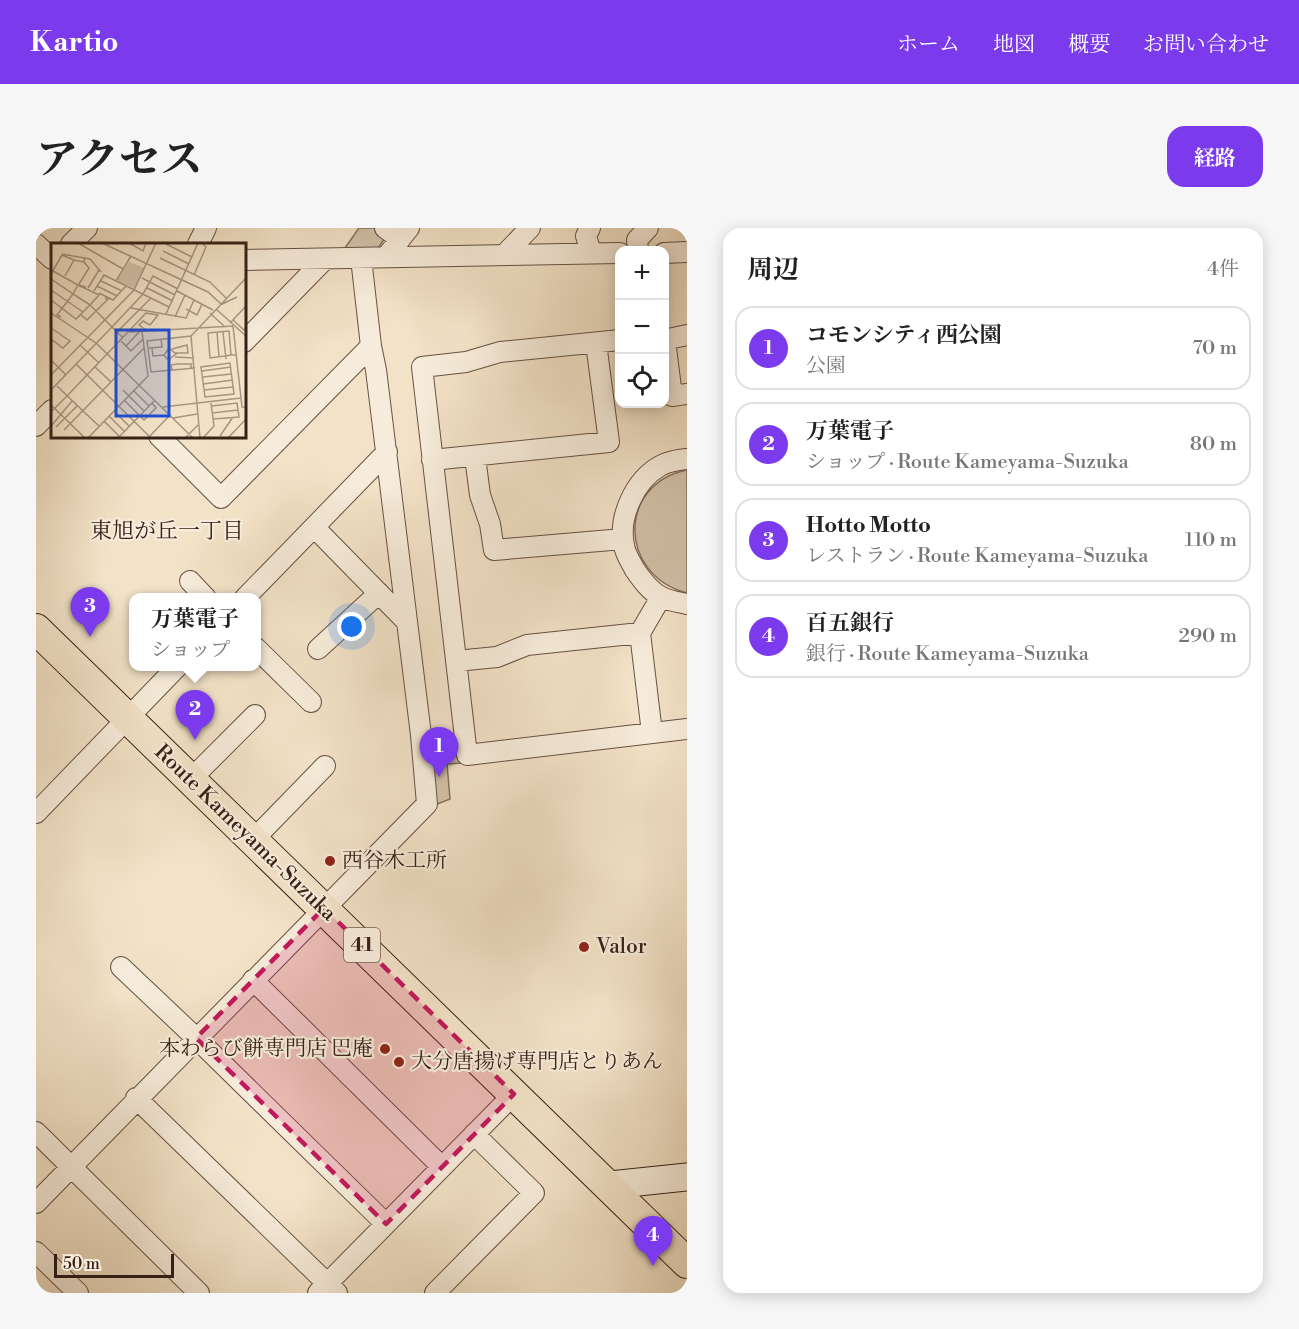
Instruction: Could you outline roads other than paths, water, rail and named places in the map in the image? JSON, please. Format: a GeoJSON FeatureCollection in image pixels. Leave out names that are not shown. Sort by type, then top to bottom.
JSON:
{"type":"FeatureCollection","features":[{"type":"Feature","properties":{"kind":"main road","name":"Route Kameyama-Suzuka"},"geometry":{"type":"LineString","coordinates":[[36,629],[610,1185],[687,1263]]}},
{"type":"Feature","properties":{"kind":"street"},"geometry":{"type":"LineString","coordinates":[[72,243],[87,228]]}},
{"type":"Feature","properties":{"kind":"street"},"geometry":{"type":"LineString","coordinates":[[198,243],[206,228]]}},
{"type":"Feature","properties":{"kind":"street"},"geometry":{"type":"LineString","coordinates":[[505,255],[530,228]]}},
{"type":"Feature","properties":{"kind":"street"},"geometry":{"type":"LineString","coordinates":[[590,228],[586,236],[591,254]]}},
{"type":"Feature","properties":{"kind":"street"},"geometry":{"type":"LineString","coordinates":[[638,246],[637,240],[648,228]]}},
{"type":"Feature","properties":{"kind":"street"},"geometry":{"type":"LineString","coordinates":[[386,257],[398,232]]}},
{"type":"Feature","properties":{"kind":"street"},"geometry":{"type":"LineString","coordinates":[[36,244],[51,258]]}},
{"type":"Feature","properties":{"kind":"street"},"geometry":{"type":"LineString","coordinates":[[669,253],[687,252]]}},
{"type":"Feature","properties":{"kind":"street"},"geometry":{"type":"LineString","coordinates":[[246,260],[615,253]]}},
{"type":"Feature","properties":{"kind":"street"},"geometry":{"type":"LineString","coordinates":[[36,1203],[136,1098],[427,804],[387,452],[361,258]]}},
{"type":"Feature","properties":{"kind":"street"},"geometry":{"type":"LineString","coordinates":[[246,340],[325,259]]}},
{"type":"Feature","properties":{"kind":"street"},"geometry":{"type":"LineString","coordinates":[[669,339],[687,335]]}},
{"type":"Feature","properties":{"kind":"street"},"geometry":{"type":"LineString","coordinates":[[615,341],[500,352],[466,362],[422,367],[467,755],[687,729]]}},
{"type":"Feature","properties":{"kind":"street"},"geometry":{"type":"LineString","coordinates":[[432,460],[609,442],[596,343]]}},
{"type":"Feature","properties":{"kind":"street"},"geometry":{"type":"LineString","coordinates":[[161,438],[221,498],[371,346]]}},
{"type":"Feature","properties":{"kind":"street"},"geometry":{"type":"LineString","coordinates":[[667,354],[672,396],[687,394]]}},
{"type":"Feature","properties":{"kind":"street"},"geometry":{"type":"LineString","coordinates":[[249,593],[387,452]]}},
{"type":"Feature","properties":{"kind":"street"},"geometry":{"type":"LineString","coordinates":[[475,457],[480,495],[490,524],[494,550],[623,539]]}},
{"type":"Feature","properties":{"kind":"street"},"geometry":{"type":"LineString","coordinates":[[687,459],[668,462],[652,471],[636,491],[626,510],[623,539],[628,556],[638,574],[649,587],[661,597],[687,604]]}},
{"type":"Feature","properties":{"kind":"street"},"geometry":{"type":"LineString","coordinates":[[314,527],[407,622]]}},
{"type":"Feature","properties":{"kind":"street"},"geometry":{"type":"LineString","coordinates":[[190,581],[202,593]]}},
{"type":"Feature","properties":{"kind":"street"},"geometry":{"type":"LineString","coordinates":[[318,649],[379,592]]}},
{"type":"Feature","properties":{"kind":"street"},"geometry":{"type":"LineString","coordinates":[[652,733],[640,633],[661,597]]}},
{"type":"Feature","properties":{"kind":"street"},"geometry":{"type":"LineString","coordinates":[[456,661],[497,657],[527,645],[640,633]]}},
{"type":"Feature","properties":{"kind":"street"},"geometry":{"type":"LineString","coordinates":[[261,653],[311,702]]}},
{"type":"Feature","properties":{"kind":"street"},"geometry":{"type":"LineString","coordinates":[[36,813],[173,671]]}},
{"type":"Feature","properties":{"kind":"street"},"geometry":{"type":"LineString","coordinates":[[190,780],[255,715]]}},
{"type":"Feature","properties":{"kind":"street"},"geometry":{"type":"LineString","coordinates":[[253,840],[325,765]]}},
{"type":"Feature","properties":{"kind":"street"},"geometry":{"type":"LineString","coordinates":[[121,967],[386,1224]]}},
{"type":"Feature","properties":{"kind":"street"},"geometry":{"type":"LineString","coordinates":[[253,980],[442,1167]]}},
{"type":"Feature","properties":{"kind":"street"},"geometry":{"type":"LineString","coordinates":[[136,1098],[327,1290],[386,1224],[514,1094]]}},
{"type":"Feature","properties":{"kind":"street"},"geometry":{"type":"LineString","coordinates":[[36,1132],[199,1293]]}},
{"type":"Feature","properties":{"kind":"street"},"geometry":{"type":"LineString","coordinates":[[435,1293],[534,1193],[474,1134]]}},
{"type":"Feature","properties":{"kind":"street"},"geometry":{"type":"LineString","coordinates":[[610,1185],[687,1177]]}},
{"type":"Feature","properties":{"kind":"street"},"geometry":{"type":"LineString","coordinates":[[36,1252],[78,1293]]}},
{"type":"Feature","properties":{"kind":"place","name":"Hotto Motto"},"geometry":{"type":"Point","coordinates":[90,637]}},
{"type":"Feature","properties":{"kind":"place","name":"万葉電子"},"geometry":{"type":"Point","coordinates":[195,740]}},
{"type":"Feature","properties":{"kind":"place","name":"コモンシティ西公園"},"geometry":{"type":"Point","coordinates":[439,777]}},
{"type":"Feature","properties":{"kind":"place","name":"西谷木工所"},"geometry":{"type":"Point","coordinates":[330,861]}},
{"type":"Feature","properties":{"kind":"place","name":"Valor"},"geometry":{"type":"Point","coordinates":[584,947]}},
{"type":"Feature","properties":{"kind":"place","name":"本わらび餅専門店 巴庵"},"geometry":{"type":"Point","coordinates":[385,1049]}},
{"type":"Feature","properties":{"kind":"place","name":"大分唐揚げ専門店とりあん"},"geometry":{"type":"Point","coordinates":[399,1062]}},
{"type":"Feature","properties":{"kind":"place","name":"百五銀行"},"geometry":{"type":"Point","coordinates":[653,1266]}},
{"type":"Feature","properties":{"kind":"district","name":"東旭が丘一丁目"},"geometry":{"type":"Point","coordinates":[167,531]}}]}
